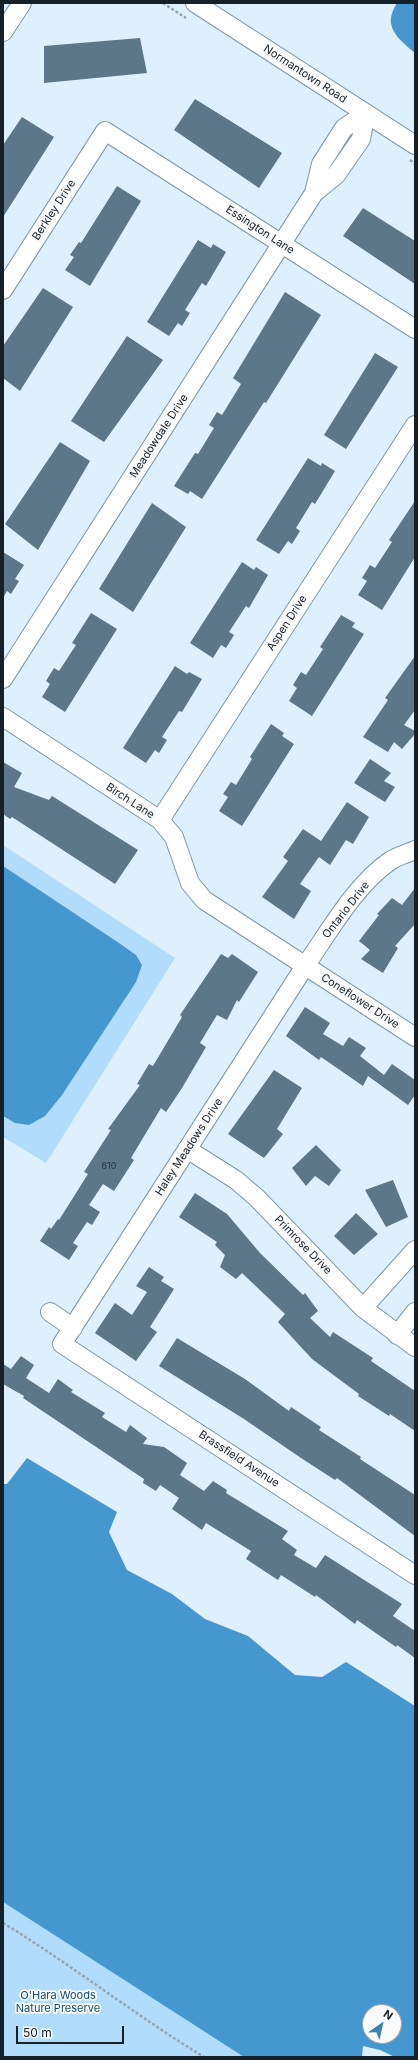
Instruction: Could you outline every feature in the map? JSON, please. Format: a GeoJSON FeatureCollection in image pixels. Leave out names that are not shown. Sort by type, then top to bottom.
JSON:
{"type":"FeatureCollection","features":[{"type":"Feature","properties":{"kind":"street","name":"Normantown Road"},"geometry":{"type":"LineString","coordinates":[[195,3],[415,145]]}},
{"type":"Feature","properties":{"kind":"street"},"geometry":{"type":"LineString","coordinates":[[3,32],[13,10]]}},
{"type":"Feature","properties":{"kind":"street","name":"Meadowdale Drive"},"geometry":{"type":"LineString","coordinates":[[3,679],[314,193],[321,164],[344,128],[366,113]]}},
{"type":"Feature","properties":{"kind":"street","name":"Essington Lane"},"geometry":{"type":"LineString","coordinates":[[105,131],[415,329]]}},
{"type":"Feature","properties":{"kind":"street","name":"Berkley Drive"},"geometry":{"type":"LineString","coordinates":[[3,290],[105,131]]}},
{"type":"Feature","properties":{"kind":"street","name":"Aspen Drive"},"geometry":{"type":"LineString","coordinates":[[160,820],[415,425]]}},
{"type":"Feature","properties":{"kind":"street","name":"Birch Lane"},"geometry":{"type":"LineString","coordinates":[[3,717],[160,820],[174,837],[190,883],[204,900],[304,966]]}},
{"type":"Feature","properties":{"kind":"street","name":"Ontario Drive"},"geometry":{"type":"LineString","coordinates":[[304,966],[363,885],[390,861],[415,850]]}},
{"type":"Feature","properties":{"kind":"street","name":"Coneflower Drive"},"geometry":{"type":"LineString","coordinates":[[304,966],[415,1037]]}},
{"type":"Feature","properties":{"kind":"street","name":"Haley Meadows Drive"},"geometry":{"type":"LineString","coordinates":[[62,1344],[304,966]]}},
{"type":"Feature","properties":{"kind":"street","name":"Primrose Drive"},"geometry":{"type":"LineString","coordinates":[[187,1149],[236,1180],[257,1198],[363,1308],[397,1335],[415,1347]]}},
{"type":"Feature","properties":{"kind":"street"},"geometry":{"type":"LineString","coordinates":[[363,1308],[415,1250]]}},
{"type":"Feature","properties":{"kind":"street"},"geometry":{"type":"LineString","coordinates":[[50,1312],[73,1328]]}},
{"type":"Feature","properties":{"kind":"street"},"geometry":{"type":"LineString","coordinates":[[397,1335],[415,1312]]}},
{"type":"Feature","properties":{"kind":"street","name":"Brassfield Avenue"},"geometry":{"type":"LineString","coordinates":[[62,1344],[415,1575]]}},
{"type":"Feature","properties":{"kind":"path"},"geometry":{"type":"LineString","coordinates":[[3,1923],[45,1948],[146,2020],[204,2057]]}},
{"type":"Feature","properties":{"kind":"green space"},"geometry":{"type":"Polygon","coordinates":[[[3,845],[175,958],[46,1163],[3,1137],[3,845]]]}},
{"type":"Feature","properties":{"kind":"green space","name":"O'Hara Woods Nature Preserve"},"geometry":{"type":"Polygon","coordinates":[[[3,1902],[244,2057],[3,2057],[3,1902]]]}},
{"type":"Feature","properties":{"kind":"water"},"geometry":{"type":"Polygon","coordinates":[[[397,3],[415,3],[415,53],[397,37],[391,25],[391,18],[397,3]]]}},
{"type":"Feature","properties":{"kind":"water"},"geometry":{"type":"Polygon","coordinates":[[[3,866],[136,955],[142,965],[136,982],[62,1095],[45,1116],[29,1125],[15,1123],[3,1116],[3,866]]]}},
{"type":"Feature","properties":{"kind":"water"},"geometry":{"type":"Polygon","coordinates":[[[27,1458],[117,1512],[109,1532],[127,1570],[172,1594],[205,1619],[248,1636],[295,1675],[322,1677],[346,1662],[415,1706],[415,2057],[395,2057],[380,2050],[363,2046],[362,2057],[244,2057],[3,1902],[3,1484],[7,1484],[27,1458]]]}},
{"type":"Feature","properties":{"kind":"building"},"geometry":{"type":"Polygon","coordinates":[[[140,38],[147,73],[44,83],[44,46],[140,38]]]}},
{"type":"Feature","properties":{"kind":"building"},"geometry":{"type":"Polygon","coordinates":[[[195,99],[282,153],[259,188],[174,130],[195,99]]]}},
{"type":"Feature","properties":{"kind":"building"},"geometry":{"type":"Polygon","coordinates":[[[22,117],[54,137],[3,217],[3,145],[22,117]]]}},
{"type":"Feature","properties":{"kind":"building"},"geometry":{"type":"Polygon","coordinates":[[[117,186],[141,201],[90,286],[65,270],[74,257],[70,255],[79,242],[81,243],[117,186]]]}},
{"type":"Feature","properties":{"kind":"building"},"geometry":{"type":"Polygon","coordinates":[[[363,208],[415,241],[415,284],[343,236],[363,208]]]}},
{"type":"Feature","properties":{"kind":"building"},"geometry":{"type":"Polygon","coordinates":[[[198,240],[211,248],[213,244],[226,252],[206,286],[202,283],[185,310],[190,313],[182,326],[178,323],[169,336],[147,322],[198,240]]]}},
{"type":"Feature","properties":{"kind":"building"},"geometry":{"type":"Polygon","coordinates":[[[43,288],[73,307],[20,391],[3,378],[3,346],[43,288]]]}},
{"type":"Feature","properties":{"kind":"building"},"geometry":{"type":"Polygon","coordinates":[[[285,292],[321,315],[266,403],[264,402],[202,499],[190,491],[188,494],[174,486],[195,453],[198,454],[214,428],[209,425],[217,412],[222,415],[241,384],[233,378],[285,292]]]}},
{"type":"Feature","properties":{"kind":"building"},"geometry":{"type":"Polygon","coordinates":[[[127,336],[163,360],[104,442],[71,421],[127,336]]]}},
{"type":"Feature","properties":{"kind":"building"},"geometry":{"type":"Polygon","coordinates":[[[375,353],[398,367],[346,449],[324,435],[375,353]]]}},
{"type":"Feature","properties":{"kind":"building"},"geometry":{"type":"Polygon","coordinates":[[[60,442],[90,461],[38,550],[5,524],[60,442]]]}},
{"type":"Feature","properties":{"kind":"building"},"geometry":{"type":"Polygon","coordinates":[[[308,458],[321,466],[322,463],[335,471],[315,504],[312,502],[296,528],[300,531],[292,544],[288,541],[279,554],[256,540],[308,458]]]}},
{"type":"Feature","properties":{"kind":"building"},"geometry":{"type":"Polygon","coordinates":[[[415,501],[415,557],[382,610],[358,595],[367,581],[362,578],[370,565],[375,568],[392,542],[389,540],[415,501]]]}},
{"type":"Feature","properties":{"kind":"building"},"geometry":{"type":"Polygon","coordinates":[[[152,503],[186,527],[133,612],[99,589],[152,503]]]}},
{"type":"Feature","properties":{"kind":"building"},"geometry":{"type":"Polygon","coordinates":[[[3,552],[24,565],[15,579],[19,581],[11,594],[7,591],[3,598],[3,552]]]}},
{"type":"Feature","properties":{"kind":"building"},"geometry":{"type":"Polygon","coordinates":[[[242,562],[254,570],[256,567],[268,575],[249,608],[246,606],[229,632],[234,635],[226,648],[221,645],[213,658],[190,643],[242,562]]]}},
{"type":"Feature","properties":{"kind":"building"},"geometry":{"type":"Polygon","coordinates":[[[91,613],[117,629],[65,712],[42,697],[50,684],[46,681],[54,668],[59,671],[76,645],[72,643],[91,613]]]}},
{"type":"Feature","properties":{"kind":"building"},"geometry":{"type":"Polygon","coordinates":[[[341,615],[355,623],[352,627],[364,634],[312,716],[289,701],[297,688],[293,685],[301,672],[306,675],[323,649],[320,647],[341,615]]]}},
{"type":"Feature","properties":{"kind":"building"},"geometry":{"type":"Polygon","coordinates":[[[415,656],[415,710],[404,725],[415,731],[415,734],[402,749],[394,742],[388,752],[363,737],[388,700],[385,698],[415,656]]]}},
{"type":"Feature","properties":{"kind":"building"},"geometry":{"type":"Polygon","coordinates":[[[175,666],[187,674],[189,672],[202,679],[182,712],[179,711],[162,737],[167,740],[159,753],[155,750],[146,763],[123,748],[175,666]]]}},
{"type":"Feature","properties":{"kind":"building"},"geometry":{"type":"Polygon","coordinates":[[[271,724],[284,733],[282,736],[294,744],[242,826],[219,811],[228,797],[223,794],[231,782],[236,785],[252,759],[250,757],[271,724]]]}},
{"type":"Feature","properties":{"kind":"building"},"geometry":{"type":"Polygon","coordinates":[[[370,759],[391,773],[384,781],[395,787],[385,802],[354,783],[370,759]]]}},
{"type":"Feature","properties":{"kind":"building"},"geometry":{"type":"Polygon","coordinates":[[[3,762],[22,773],[14,787],[49,800],[52,796],[138,850],[115,884],[12,817],[10,819],[3,814],[3,762]]]}},
{"type":"Feature","properties":{"kind":"building"},"geometry":{"type":"Polygon","coordinates":[[[347,802],[369,817],[353,844],[346,840],[330,865],[319,857],[300,884],[311,891],[294,919],[262,897],[288,861],[283,857],[303,829],[321,841],[347,802]]]}},
{"type":"Feature","properties":{"kind":"building"},"geometry":{"type":"Polygon","coordinates":[[[415,888],[415,924],[395,946],[398,948],[383,973],[361,959],[370,950],[359,941],[379,915],[377,914],[392,898],[402,905],[415,888]]]}},
{"type":"Feature","properties":{"kind":"building"},"geometry":{"type":"Polygon","coordinates":[[[221,954],[228,958],[232,954],[258,972],[239,1002],[237,1000],[227,1020],[217,1015],[200,1043],[206,1047],[166,1112],[161,1108],[131,1158],[134,1160],[114,1191],[103,1184],[89,1205],[100,1212],[92,1225],[87,1222],[73,1243],[78,1246],[69,1260],[40,1241],[49,1227],[51,1229],[58,1219],[59,1220],[88,1174],[84,1172],[111,1130],[108,1129],[140,1085],[137,1084],[149,1064],[153,1066],[182,1017],[180,1015],[221,954]]]}},
{"type":"Feature","properties":{"kind":"building"},"geometry":{"type":"Polygon","coordinates":[[[305,1007],[330,1023],[323,1034],[343,1046],[349,1037],[366,1048],[360,1056],[384,1075],[392,1064],[415,1080],[415,1095],[408,1105],[368,1076],[363,1086],[321,1057],[319,1060],[286,1036],[305,1007]]]}},
{"type":"Feature","properties":{"kind":"building"},"geometry":{"type":"Polygon","coordinates":[[[274,1070],[302,1088],[277,1129],[283,1134],[264,1158],[228,1134],[274,1070]]]}},
{"type":"Feature","properties":{"kind":"building"},"geometry":{"type":"Polygon","coordinates":[[[316,1145],[341,1170],[329,1186],[315,1176],[306,1186],[292,1168],[316,1145]]]}},
{"type":"Feature","properties":{"kind":"building"},"geometry":{"type":"Polygon","coordinates":[[[393,1180],[408,1217],[386,1227],[365,1190],[393,1180]]]}},
{"type":"Feature","properties":{"kind":"building"},"geometry":{"type":"Polygon","coordinates":[[[195,1193],[227,1214],[260,1253],[303,1295],[305,1293],[318,1311],[310,1318],[330,1337],[333,1332],[373,1358],[371,1361],[415,1391],[415,1431],[390,1414],[389,1416],[358,1396],[359,1394],[312,1359],[278,1322],[285,1314],[242,1273],[236,1279],[220,1267],[225,1255],[215,1245],[217,1242],[179,1217],[195,1193]]]}},
{"type":"Feature","properties":{"kind":"building"},"geometry":{"type":"Polygon","coordinates":[[[356,1213],[378,1234],[354,1255],[334,1236],[356,1213]]]}},
{"type":"Feature","properties":{"kind":"building"},"geometry":{"type":"Polygon","coordinates":[[[149,1267],[164,1277],[161,1281],[174,1289],[150,1327],[157,1332],[136,1361],[95,1333],[115,1303],[132,1315],[147,1292],[136,1286],[149,1267]]]}},
{"type":"Feature","properties":{"kind":"building"},"geometry":{"type":"Polygon","coordinates":[[[177,1338],[245,1379],[289,1411],[291,1407],[321,1427],[319,1430],[415,1495],[415,1536],[337,1478],[335,1480],[244,1419],[159,1366],[177,1338]]]}},
{"type":"Feature","properties":{"kind":"building"},"geometry":{"type":"Polygon","coordinates":[[[21,1356],[34,1365],[26,1378],[49,1393],[58,1379],[73,1390],[71,1392],[105,1413],[102,1417],[126,1432],[130,1425],[147,1438],[143,1444],[164,1447],[187,1463],[180,1475],[204,1491],[213,1481],[227,1490],[226,1493],[288,1531],[282,1539],[297,1550],[294,1555],[316,1568],[325,1555],[402,1604],[393,1616],[415,1631],[415,1658],[397,1645],[396,1647],[357,1620],[355,1624],[316,1595],[315,1597],[281,1575],[278,1580],[246,1559],[251,1551],[206,1523],[202,1530],[172,1509],[179,1498],[160,1485],[156,1491],[143,1483],[144,1479],[23,1398],[24,1396],[3,1384],[3,1364],[11,1369],[21,1356]]]}}]}
